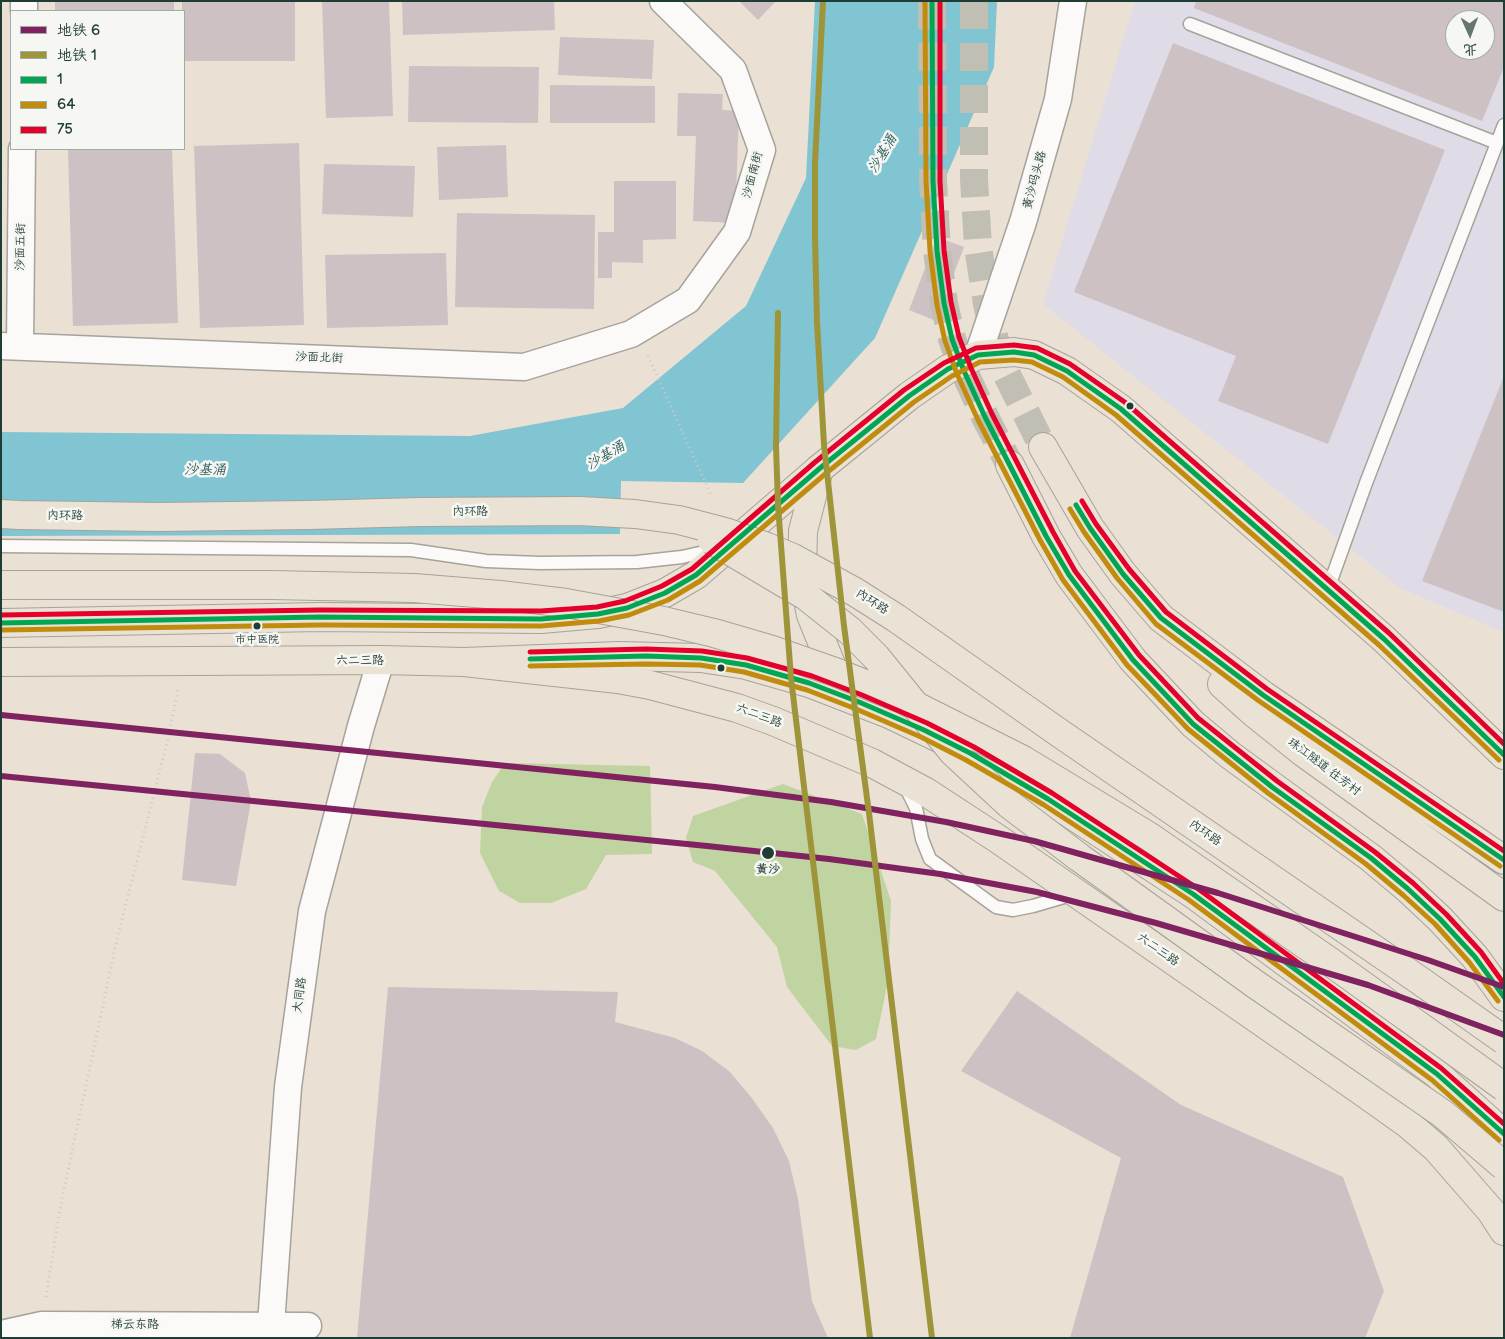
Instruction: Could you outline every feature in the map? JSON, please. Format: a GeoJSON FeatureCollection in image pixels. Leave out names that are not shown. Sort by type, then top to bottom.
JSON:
{"type":"FeatureCollection","features":[{"type":"Feature","properties":{"kind":"main road"},"geometry":{"type":"LineString","coordinates":[[1,623],[320,617],[541,620],[627,608],[658,596],[683,584],[696,575],[909,396],[948,369],[978,355],[1014,352],[1034,356],[1067,371],[1121,409],[1384,639],[1447,702],[1504,754]]}},
{"type":"Feature","properties":{"kind":"main road"},"geometry":{"type":"LineString","coordinates":[[1043,447],[1090,528],[1123,574],[1161,618],[1263,695],[1504,860]]}},
{"type":"Feature","properties":{"kind":"main road"},"geometry":{"type":"LineString","coordinates":[[1010,465],[1046,536],[1069,575],[1132,660],[1194,724],[1272,787],[1371,858],[1408,889],[1475,956],[1504,997]]}},
{"type":"Feature","properties":{"kind":"main road"},"geometry":{"type":"LineString","coordinates":[[820,470],[803,531],[802,571],[811,615],[845,697]]}},
{"type":"Feature","properties":{"kind":"main road","name":"内环路"},"geometry":{"type":"LineString","coordinates":[[1,514],[159,517],[579,511],[635,514],[679,520],[725,532],[767,546],[824,573],[896,618],[1504,1040]]}},
{"type":"Feature","properties":{"kind":"main road"},"geometry":{"type":"LineString","coordinates":[[679,520],[806,596],[850,631],[876,657],[953,752],[1009,804],[1080,858],[1263,990],[1443,1114],[1504,1166]]}},
{"type":"Feature","properties":{"kind":"main road"},"geometry":{"type":"LineString","coordinates":[[1,585],[290,585],[414,588],[500,595],[621,612],[714,633],[772,650],[835,672],[902,699],[1023,760],[1091,800],[1224,887],[1504,1087]]}},
{"type":"Feature","properties":{"kind":"main road","name":"珠江隧道 往芳村"},"geometry":{"type":"LineString","coordinates":[[1161,618],[1216,678],[1253,712],[1304,753],[1504,897]]}},
{"type":"Feature","properties":{"kind":"main road"},"geometry":{"type":"LineString","coordinates":[[464,662],[619,656],[700,658],[746,665],[809,683],[889,714],[970,754],[1048,799],[1193,894],[1437,1074],[1504,1134]]}},
{"type":"Feature","properties":{"kind":"main road","name":"六二三路"},"geometry":{"type":"LineString","coordinates":[[1,662],[381,660],[464,662],[618,679],[689,694],[773,721],[825,742],[900,777],[952,809],[1408,1124],[1436,1148],[1491,1212],[1504,1231]]}},
{"type":"Feature","properties":{"kind":"main road"},"geometry":{"type":"LineString","coordinates":[[1437,1074],[1504,1111]]}},
{"type":"Feature","properties":{"kind":"street","name":"沙面南街"},"geometry":{"type":"LineString","coordinates":[[632,334],[688,300],[737,232],[762,150],[733,70],[663,1]]}},
{"type":"Feature","properties":{"kind":"street","name":"黄沙码头路"},"geometry":{"type":"LineString","coordinates":[[978,355],[1024,222],[1058,99],[1073,1]]}},
{"type":"Feature","properties":{"kind":"street","name":"沙面五街"},"geometry":{"type":"LineString","coordinates":[[10,346],[22,150]]}},
{"type":"Feature","properties":{"kind":"street","name":"沙面北街"},"geometry":{"type":"LineString","coordinates":[[10,346],[524,367],[632,334]]}},
{"type":"Feature","properties":{"kind":"street","name":"大同路"},"geometry":{"type":"LineString","coordinates":[[270,1332],[288,1086],[312,911],[361,726],[381,660]]}},
{"type":"Feature","properties":{"kind":"street","name":"梯云东路"},"geometry":{"type":"LineString","coordinates":[[1,1334],[42,1324],[270,1332],[308,1326]]}},
{"type":"Feature","properties":{"kind":"lane"},"geometry":{"type":"LineString","coordinates":[[1190,24],[1497,143]]}},
{"type":"Feature","properties":{"kind":"lane"},"geometry":{"type":"LineString","coordinates":[[1328,589],[1366,483],[1503,127]]}},
{"type":"Feature","properties":{"kind":"lane"},"geometry":{"type":"LineString","coordinates":[[1,546],[411,550],[486,561],[613,563],[682,557],[731,545]]}},
{"type":"Feature","properties":{"kind":"lane"},"geometry":{"type":"LineString","coordinates":[[900,777],[916,808],[922,839],[930,859],[996,907],[1013,910],[1076,893]]}},
{"type":"Feature","properties":{"kind":"path"},"geometry":{"type":"LineString","coordinates":[[652,367],[711,495]]}},
{"type":"Feature","properties":{"kind":"path"},"geometry":{"type":"LineString","coordinates":[[42,1324],[64,1189],[118,939],[168,739],[183,661]]}},
{"type":"Feature","properties":{"kind":"shaded area"},"geometry":{"type":"Polygon","coordinates":[[[1135,1],[1504,1],[1504,632],[1400,588],[1043,304],[1135,1]]]}},
{"type":"Feature","properties":{"kind":"green space"},"geometry":{"type":"Polygon","coordinates":[[[505,763],[650,766],[652,854],[606,855],[586,889],[551,903],[520,903],[499,891],[480,853],[482,807],[492,782],[505,763]]]}},
{"type":"Feature","properties":{"kind":"green space"},"geometry":{"type":"Polygon","coordinates":[[[783,784],[862,814],[891,901],[888,981],[876,1039],[856,1050],[832,1046],[787,987],[777,947],[715,871],[693,862],[686,838],[693,816],[783,784]]]}},
{"type":"Feature","properties":{"kind":"water","name":"沙基涌"},"geometry":{"type":"Polygon","coordinates":[[[815,1],[997,1],[994,67],[875,338],[743,483],[621,481],[620,534],[1,536],[1,432],[470,436],[623,408],[746,306],[806,178],[815,1]]]}},
{"type":"Feature","properties":{"kind":"building"},"geometry":{"type":"Polygon","coordinates":[[[55,1],[174,1],[174,10],[55,10],[55,1]]]}},
{"type":"Feature","properties":{"kind":"building"},"geometry":{"type":"Polygon","coordinates":[[[182,1],[295,1],[295,61],[185,61],[185,10],[182,10],[182,1]]]}},
{"type":"Feature","properties":{"kind":"building"},"geometry":{"type":"Polygon","coordinates":[[[322,1],[389,1],[393,116],[326,118],[322,1]]]}},
{"type":"Feature","properties":{"kind":"building"},"geometry":{"type":"Polygon","coordinates":[[[402,1],[554,1],[555,30],[403,35],[402,1]]]}},
{"type":"Feature","properties":{"kind":"building"},"geometry":{"type":"Polygon","coordinates":[[[739,1],[776,1],[758,20],[739,1]]]}},
{"type":"Feature","properties":{"kind":"building"},"geometry":{"type":"Polygon","coordinates":[[[1196,1],[1504,1],[1504,67],[1482,121],[1194,8],[1196,1]]]}},
{"type":"Feature","properties":{"kind":"building"},"geometry":{"type":"Polygon","coordinates":[[[560,37],[654,40],[652,79],[558,75],[560,37]]]}},
{"type":"Feature","properties":{"kind":"building"},"geometry":{"type":"Polygon","coordinates":[[[1173,43],[1445,150],[1328,444],[1218,401],[1236,356],[1074,292],[1173,43]]]}},
{"type":"Feature","properties":{"kind":"building"},"geometry":{"type":"Polygon","coordinates":[[[409,66],[539,67],[538,123],[408,122],[409,66]]]}},
{"type":"Feature","properties":{"kind":"building"},"geometry":{"type":"Polygon","coordinates":[[[550,85],[655,86],[655,123],[550,123],[550,85]]]}},
{"type":"Feature","properties":{"kind":"building"},"geometry":{"type":"Polygon","coordinates":[[[678,93],[723,94],[722,110],[739,111],[735,223],[693,221],[696,136],[677,136],[678,93]]]}},
{"type":"Feature","properties":{"kind":"building"},"geometry":{"type":"Polygon","coordinates":[[[299,143],[304,325],[200,328],[194,146],[299,143]]]}},
{"type":"Feature","properties":{"kind":"building"},"geometry":{"type":"Polygon","coordinates":[[[506,145],[508,197],[439,200],[437,147],[506,145]]]}},
{"type":"Feature","properties":{"kind":"building"},"geometry":{"type":"Polygon","coordinates":[[[68,150],[172,150],[178,323],[73,326],[68,150]]]}},
{"type":"Feature","properties":{"kind":"building"},"geometry":{"type":"Polygon","coordinates":[[[324,164],[415,166],[413,217],[322,214],[324,164]]]}},
{"type":"Feature","properties":{"kind":"building"},"geometry":{"type":"Polygon","coordinates":[[[614,181],[676,181],[676,239],[643,240],[643,263],[612,262],[612,278],[598,278],[598,232],[614,232],[614,181]]]}},
{"type":"Feature","properties":{"kind":"building"},"geometry":{"type":"Polygon","coordinates":[[[457,213],[595,215],[594,309],[455,307],[457,213]]]}},
{"type":"Feature","properties":{"kind":"building"},"geometry":{"type":"Polygon","coordinates":[[[937,237],[964,247],[936,321],[909,310],[937,237]]]}},
{"type":"Feature","properties":{"kind":"building"},"geometry":{"type":"Polygon","coordinates":[[[446,253],[448,325],[327,328],[325,255],[446,253]]]}},
{"type":"Feature","properties":{"kind":"building"},"geometry":{"type":"Polygon","coordinates":[[[1504,376],[1504,612],[1422,581],[1504,376]]]}},
{"type":"Feature","properties":{"kind":"building"},"geometry":{"type":"Polygon","coordinates":[[[195,753],[220,754],[245,773],[251,801],[236,886],[182,880],[195,753]]]}},
{"type":"Feature","properties":{"kind":"building"},"geometry":{"type":"Polygon","coordinates":[[[388,987],[618,992],[615,1022],[675,1038],[702,1051],[729,1071],[751,1097],[773,1128],[789,1161],[798,1199],[812,1301],[828,1338],[357,1338],[388,987]]]}},
{"type":"Feature","properties":{"kind":"building"},"geometry":{"type":"Polygon","coordinates":[[[1017,991],[1181,1105],[1343,1177],[1384,1291],[1365,1338],[1070,1338],[1121,1158],[961,1071],[1017,991]]]}},
{"type":"Feature","properties":{"kind":"tunnel"},"geometry":{"type":"LineString","coordinates":[[932,1],[933,181],[937,251],[944,303],[952,339],[964,371],[1010,465]]}},
{"type":"Feature","properties":{"kind":"tunnel"},"geometry":{"type":"LineString","coordinates":[[974,1],[974,179],[978,247],[995,340],[1007,375],[1043,447]]}},
{"type":"Feature","properties":{"kind":"metro line","name":"1"},"geometry":{"type":"LineString","coordinates":[[823,1],[815,163],[815,236],[817,322],[824,445],[844,626],[869,813],[932,1338]]}},
{"type":"Feature","properties":{"kind":"metro line","name":"1"},"geometry":{"type":"LineString","coordinates":[[778,313],[776,446],[778,505],[791,678],[870,1338]]}},
{"type":"Feature","properties":{"kind":"metro line","name":"6"},"geometry":{"type":"LineString","coordinates":[[1,715],[715,787],[831,802],[946,822],[1034,841],[1218,893],[1428,960],[1504,987]]}},
{"type":"Feature","properties":{"kind":"metro line","name":"6"},"geometry":{"type":"LineString","coordinates":[[1,776],[707,846],[829,859],[940,874],[1037,892],[1156,923],[1368,985],[1504,1035]]}},
{"type":"Feature","properties":{"kind":"transit line","name":"64"},"geometry":{"type":"LineString","coordinates":[[925,1],[926,181],[930,251],[937,305],[945,341],[957,374],[978,420],[1040,540],[1063,580],[1127,665],[1188,729],[1268,793],[1366,864],[1403,895],[1435,924],[1469,962],[1498,1001]]}},
{"type":"Feature","properties":{"kind":"transit line","name":"1"},"geometry":{"type":"LineString","coordinates":[[932,1],[933,181],[937,251],[944,303],[952,339],[964,371],[985,417],[1046,536],[1069,575],[1133,660],[1193,724],[1272,787],[1371,858],[1408,889],[1440,919],[1475,957],[1504,997]]}},
{"type":"Feature","properties":{"kind":"transit line","name":"75"},"geometry":{"type":"LineString","coordinates":[[940,1],[940,181],[944,250],[951,302],[959,337],[992,414],[1075,571],[1139,655],[1198,718],[1277,781],[1375,852],[1413,883],[1446,914],[1481,952],[1504,984]]}},
{"type":"Feature","properties":{"kind":"transit line","name":"75"},"geometry":{"type":"LineString","coordinates":[[1,615],[320,610],[541,611],[597,607],[625,601],[662,586],[692,569],[814,463],[904,390],[944,363],[976,348],[1014,345],[1037,348],[1070,364],[1126,403],[1389,633],[1504,744]]}},
{"type":"Feature","properties":{"kind":"transit line","name":"1"},"geometry":{"type":"LineString","coordinates":[[1,623],[320,617],[541,619],[598,614],[627,608],[665,593],[696,575],[819,469],[909,396],[948,369],[978,355],[1014,352],[1034,355],[1067,371],[1121,409],[1384,639],[1504,755]]}},
{"type":"Feature","properties":{"kind":"transit line","name":"64"},"geometry":{"type":"LineString","coordinates":[[1,630],[320,625],[541,626],[599,621],[629,615],[668,600],[700,581],[824,475],[914,402],[952,376],[980,362],[1014,360],[1032,362],[1063,377],[1116,415],[1379,645],[1499,760]]}},
{"type":"Feature","properties":{"kind":"transit line","name":"75"},"geometry":{"type":"LineString","coordinates":[[1082,501],[1096,524],[1129,569],[1166,612],[1267,689],[1504,851]]}},
{"type":"Feature","properties":{"kind":"transit line","name":"1"},"geometry":{"type":"LineString","coordinates":[[1076,505],[1123,574],[1161,618],[1263,695],[1504,860]]}},
{"type":"Feature","properties":{"kind":"transit line","name":"64"},"geometry":{"type":"LineString","coordinates":[[1070,509],[1117,578],[1156,624],[1259,701],[1500,866]]}},
{"type":"Feature","properties":{"kind":"transit line","name":"75"},"geometry":{"type":"LineString","coordinates":[[530,652],[646,649],[702,651],[747,658],[812,676],[927,723],[974,747],[1052,793],[1197,888],[1441,1068],[1504,1124]]}},
{"type":"Feature","properties":{"kind":"transit line","name":"1"},"geometry":{"type":"LineString","coordinates":[[530,659],[646,656],[701,658],[746,665],[809,683],[924,730],[970,753],[1048,799],[1193,894],[1437,1074],[1504,1134]]}},
{"type":"Feature","properties":{"kind":"transit line","name":"64"},"geometry":{"type":"LineString","coordinates":[[530,666],[700,665],[744,672],[807,690],[921,737],[966,760],[1044,805],[1189,900],[1432,1080],[1499,1140]]}},
{"type":"Feature","properties":{"kind":"place","name":"市中医院"},"geometry":{"type":"Point","coordinates":[257,626]}},
{"type":"Feature","properties":{"kind":"place","name":"黄沙"},"geometry":{"type":"Point","coordinates":[768,853]}}]}
